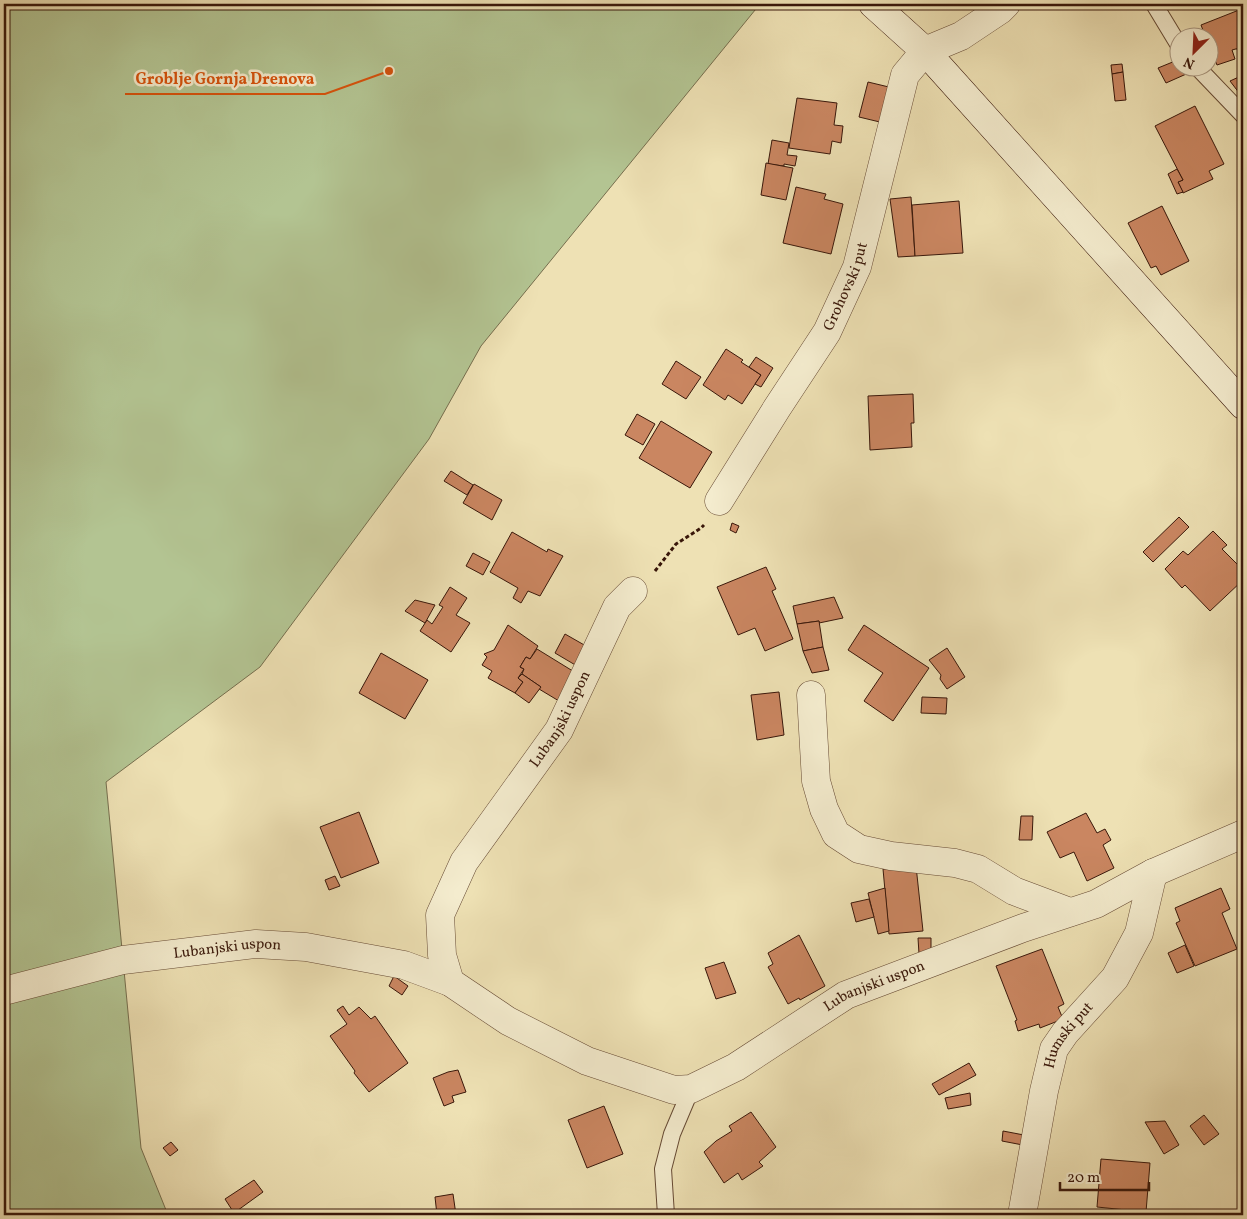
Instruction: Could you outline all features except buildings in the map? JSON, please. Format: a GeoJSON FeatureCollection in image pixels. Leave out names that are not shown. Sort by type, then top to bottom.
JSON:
{"type":"FeatureCollection","features":[{"type":"Feature","properties":{"kind":"street"},"geometry":{"type":"LineString","coordinates":[[873,4],[924,51],[1243,405]]}},
{"type":"Feature","properties":{"kind":"street"},"geometry":{"type":"LineString","coordinates":[[924,51],[962,36],[1006,4]]}},
{"type":"Feature","properties":{"kind":"street","name":"Grohovski put"},"geometry":{"type":"LineString","coordinates":[[720,502],[777,408],[827,332],[857,267],[905,75],[924,51]]}},
{"type":"Feature","properties":{"kind":"street","name":"Lubanjski uspon"},"geometry":{"type":"LineString","coordinates":[[450,982],[442,955],[440,915],[464,862],[558,730],[616,607],[633,591]]}},
{"type":"Feature","properties":{"kind":"street"},"geometry":{"type":"LineString","coordinates":[[811,695],[816,781],[824,809],[836,834],[859,849],[892,856],[955,863],[978,869],[1014,891],[1070,912]]}},
{"type":"Feature","properties":{"kind":"street","name":"Lubanjski uspon"},"geometry":{"type":"LineString","coordinates":[[4,991],[123,960],[256,944],[306,947],[404,965],[450,982],[508,1021],[587,1061],[674,1090],[691,1088],[736,1067],[846,994],[1023,928],[1096,904],[1153,873],[1243,834]]}},
{"type":"Feature","properties":{"kind":"street","name":"Humski put"},"geometry":{"type":"LineString","coordinates":[[1022,1215],[1044,1091],[1054,1049],[1064,1033],[1115,978],[1139,933],[1153,873]]}},
{"type":"Feature","properties":{"kind":"lane"},"geometry":{"type":"LineString","coordinates":[[1154,4],[1170,30]]}},
{"type":"Feature","properties":{"kind":"lane"},"geometry":{"type":"LineString","coordinates":[[1208,78],[1243,115]]}},
{"type":"Feature","properties":{"kind":"lane"},"geometry":{"type":"LineString","coordinates":[[666,1215],[663,1169],[672,1134],[691,1088]]}},
{"type":"Feature","properties":{"kind":"path"},"geometry":{"type":"LineString","coordinates":[[633,591],[649,578],[676,544],[701,528],[720,502]]}},
{"type":"Feature","properties":{"kind":"green space"},"geometry":{"type":"Polygon","coordinates":[[[4,4],[760,4],[481,346],[429,439],[260,667],[106,782],[141,1148],[168,1215],[4,1215],[4,4]]]}},
{"type":"Feature","properties":{"kind":"place","name":"Groblje Gornja Drenova"},"geometry":{"type":"Point","coordinates":[389,71]}}]}
